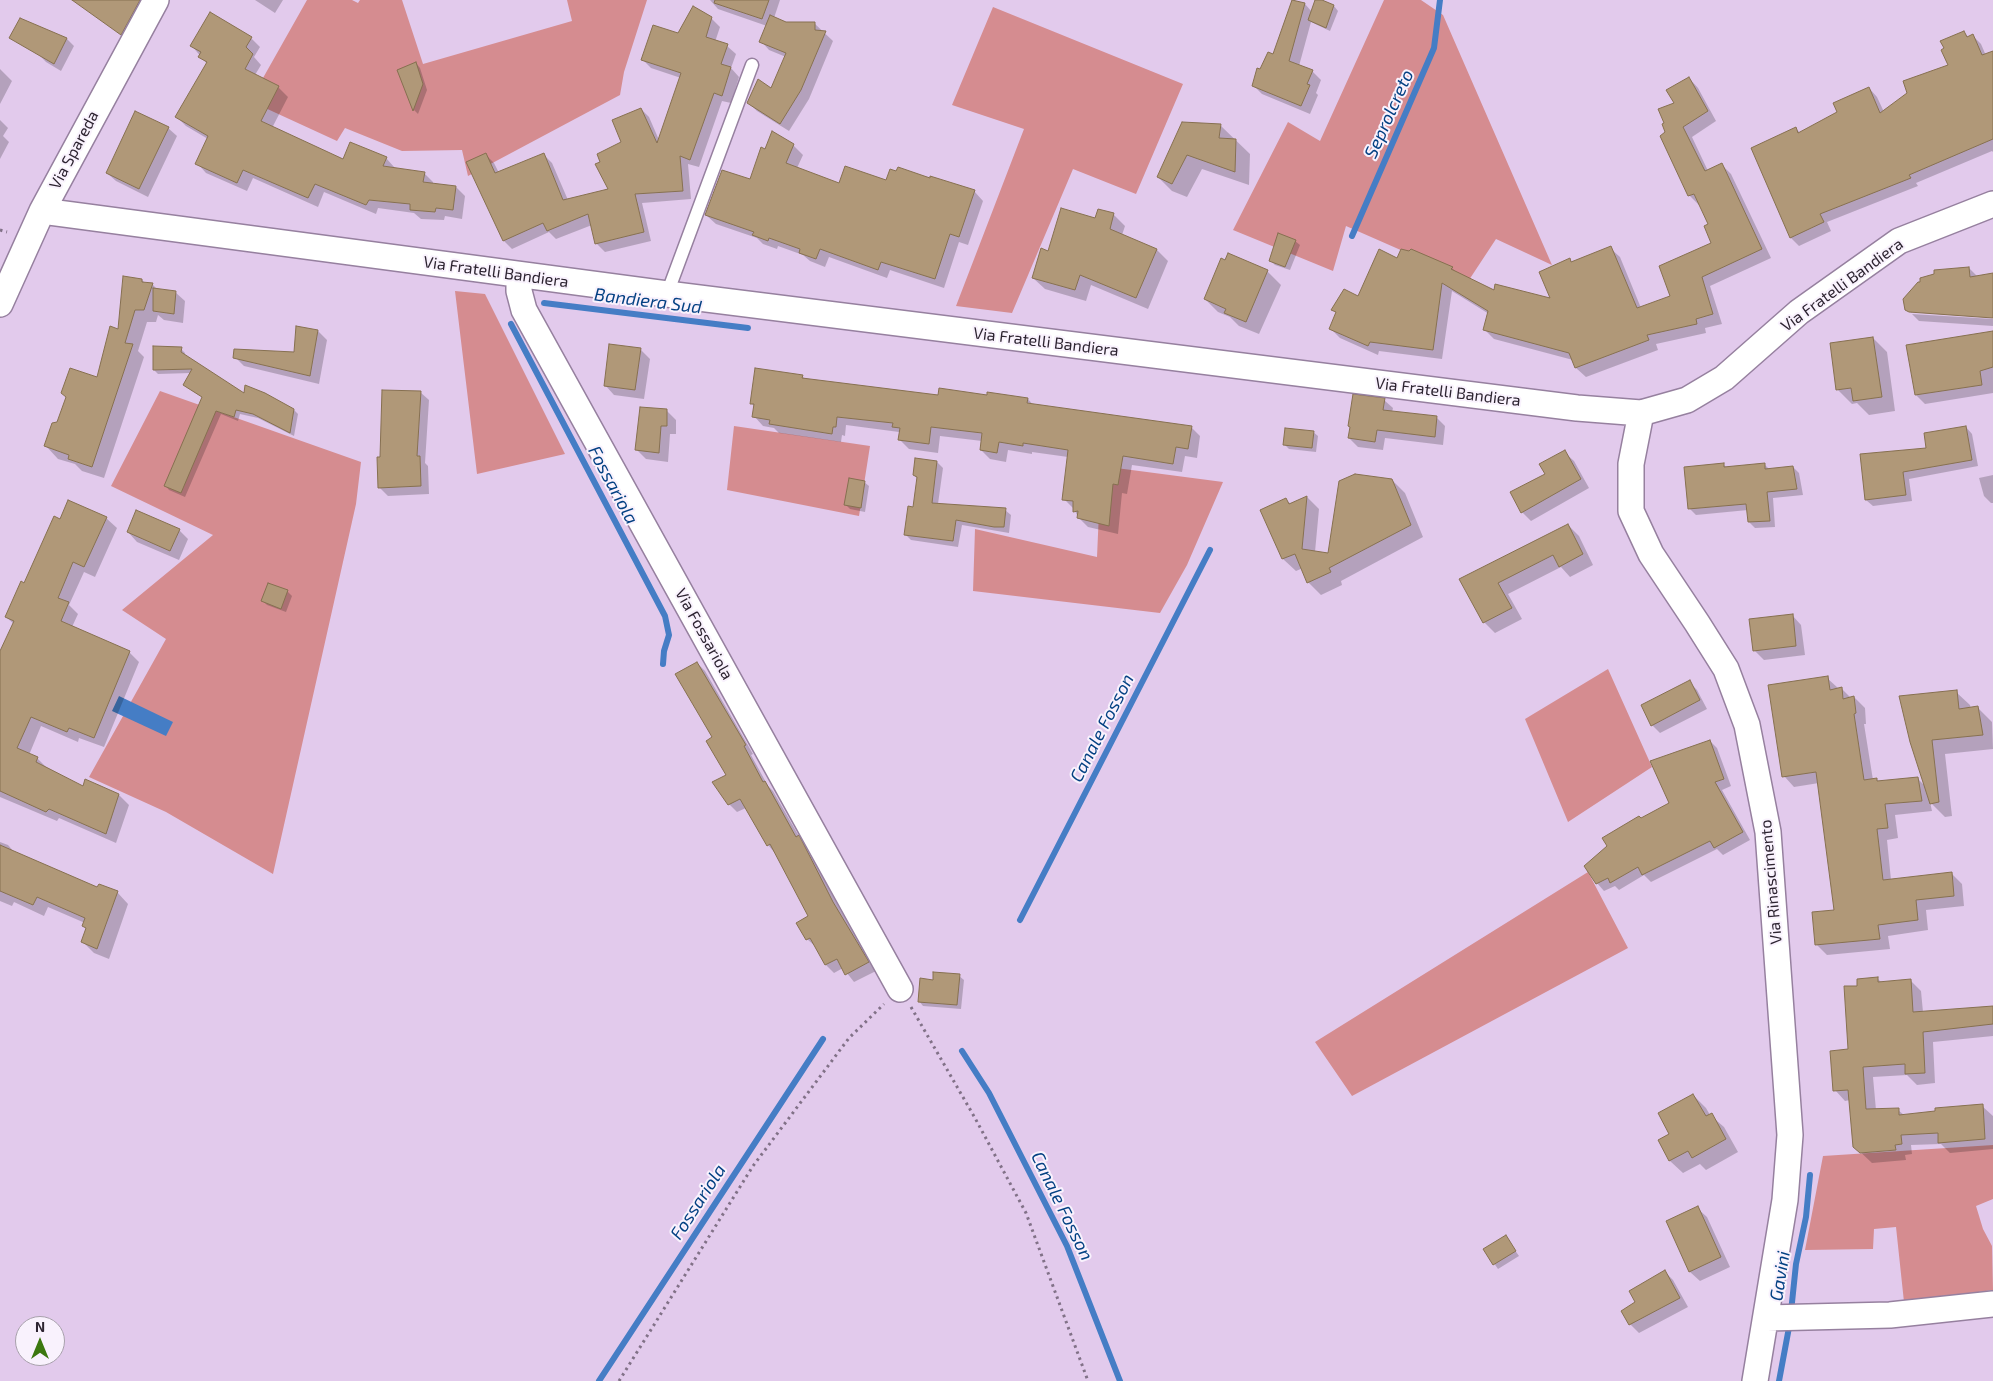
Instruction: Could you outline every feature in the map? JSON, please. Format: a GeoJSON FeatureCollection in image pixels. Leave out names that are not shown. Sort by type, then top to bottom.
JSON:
{"type":"FeatureCollection","features":[{"type":"Feature","properties":{"kind":"street","name":"Via Spareda"},"geometry":{"type":"LineString","coordinates":[[0,304],[42,210],[156,0]]}},
{"type":"Feature","properties":{"kind":"street","name":"Via Fratelli Bandiera"},"geometry":{"type":"LineString","coordinates":[[42,210],[519,276],[1577,408],[1641,412],[1687,400],[1724,378],[1799,312],[1899,242],[1993,204]]}},
{"type":"Feature","properties":{"kind":"street","name":"Via Fossariola"},"geometry":{"type":"LineString","coordinates":[[519,276],[519,291],[524,310],[900,989]]}},
{"type":"Feature","properties":{"kind":"street","name":"Via Rinascimento"},"geometry":{"type":"LineString","coordinates":[[1641,412],[1631,464],[1631,511],[1651,554],[1698,622],[1726,669],[1747,725],[1768,832],[1790,1135],[1785,1200],[1756,1381]]}},
{"type":"Feature","properties":{"kind":"street"},"geometry":{"type":"LineString","coordinates":[[1766,1318],[1890,1316],[1993,1304]]}},
{"type":"Feature","properties":{"kind":"lane"},"geometry":{"type":"LineString","coordinates":[[667,294],[752,65]]}},
{"type":"Feature","properties":{"kind":"path"},"geometry":{"type":"LineString","coordinates":[[619,1381],[753,1166],[849,1038],[900,989],[975,1118],[1026,1213],[1088,1381]]}},
{"type":"Feature","properties":{"kind":"shaded area"},"geometry":{"type":"Polygon","coordinates":[[[307,0],[352,0],[358,3],[360,0],[402,0],[423,64],[572,21],[567,0],[647,0],[624,72],[620,95],[468,176],[462,150],[402,151],[345,128],[337,141],[250,101],[307,0]]]}},
{"type":"Feature","properties":{"kind":"shaded area"},"geometry":{"type":"Polygon","coordinates":[[[1384,0],[1421,0],[1443,15],[1552,265],[1496,239],[1469,280],[1346,226],[1333,271],[1233,230],[1288,122],[1320,141],[1384,0]]]}},
{"type":"Feature","properties":{"kind":"shaded area"},"geometry":{"type":"Polygon","coordinates":[[[993,7],[1183,84],[1136,194],[1073,169],[1012,313],[956,306],[1024,129],[952,105],[993,7]]]}},
{"type":"Feature","properties":{"kind":"shaded area"},"geometry":{"type":"Polygon","coordinates":[[[455,291],[485,294],[565,454],[477,474],[455,291]]]}},
{"type":"Feature","properties":{"kind":"shaded area"},"geometry":{"type":"Polygon","coordinates":[[[160,391],[361,462],[356,504],[273,874],[166,812],[89,777],[166,639],[122,610],[213,535],[111,486],[160,391]]]}},
{"type":"Feature","properties":{"kind":"shaded area"},"geometry":{"type":"Polygon","coordinates":[[[734,426],[870,446],[859,516],[727,490],[734,426]]]}},
{"type":"Feature","properties":{"kind":"shaded area"},"geometry":{"type":"Polygon","coordinates":[[[1101,466],[1223,482],[1187,565],[1160,613],[973,591],[975,529],[1097,557],[1101,466]]]}},
{"type":"Feature","properties":{"kind":"shaded area"},"geometry":{"type":"Polygon","coordinates":[[[1608,669],[1652,767],[1568,822],[1525,719],[1608,669]]]}},
{"type":"Feature","properties":{"kind":"shaded area"},"geometry":{"type":"Polygon","coordinates":[[[1588,872],[1628,948],[1352,1096],[1315,1042],[1588,872]]]}},
{"type":"Feature","properties":{"kind":"shaded area"},"geometry":{"type":"Polygon","coordinates":[[[1993,1145],[1993,1199],[1976,1206],[1983,1229],[1992,1246],[1993,1290],[1904,1302],[1896,1227],[1874,1229],[1873,1249],[1805,1250],[1823,1156],[1993,1145]]]}},
{"type":"Feature","properties":{"kind":"water"},"geometry":{"type":"Polygon","coordinates":[[[119,696],[173,722],[166,736],[112,711],[119,696]]]}},
{"type":"Feature","properties":{"kind":"building"},"geometry":{"type":"Polygon","coordinates":[[[72,0],[140,0],[121,35],[72,0]]]}},
{"type":"Feature","properties":{"kind":"building"},"geometry":{"type":"Polygon","coordinates":[[[715,0],[769,0],[762,19],[714,3],[715,0]]]}},
{"type":"Feature","properties":{"kind":"building"},"geometry":{"type":"Polygon","coordinates":[[[1292,0],[1305,3],[1289,61],[1313,70],[1307,84],[1310,85],[1301,106],[1252,86],[1257,68],[1260,69],[1268,52],[1273,54],[1292,0]]]}},
{"type":"Feature","properties":{"kind":"building"},"geometry":{"type":"Polygon","coordinates":[[[1315,0],[1322,0],[1334,5],[1326,28],[1308,20],[1315,0]]]}},
{"type":"Feature","properties":{"kind":"building"},"geometry":{"type":"Polygon","coordinates":[[[693,6],[712,17],[706,37],[728,44],[721,64],[731,67],[722,96],[714,93],[690,160],[680,156],[683,191],[635,194],[644,232],[595,244],[588,214],[547,231],[543,223],[503,241],[466,162],[486,153],[495,173],[544,153],[563,200],[608,189],[595,164],[600,162],[597,154],[621,142],[612,120],[641,108],[657,143],[681,73],[641,60],[653,25],[678,33],[693,6]]]}},
{"type":"Feature","properties":{"kind":"building"},"geometry":{"type":"Polygon","coordinates":[[[210,12],[252,37],[246,47],[253,54],[245,69],[279,86],[261,121],[343,159],[350,142],[387,157],[383,166],[425,172],[423,182],[456,186],[453,210],[436,208],[435,212],[410,210],[410,204],[369,200],[366,205],[315,184],[308,198],[243,170],[237,183],[195,164],[208,136],[175,117],[207,62],[198,57],[201,52],[190,46],[210,12]]]}},
{"type":"Feature","properties":{"kind":"building"},"geometry":{"type":"Polygon","coordinates":[[[770,15],[786,22],[815,22],[815,30],[826,31],[801,90],[780,124],[747,103],[758,79],[771,88],[786,53],[759,42],[770,15]]]}},
{"type":"Feature","properties":{"kind":"building"},"geometry":{"type":"Polygon","coordinates":[[[20,18],[67,38],[54,64],[9,38],[20,18]]]}},
{"type":"Feature","properties":{"kind":"building"},"geometry":{"type":"Polygon","coordinates":[[[1964,31],[1967,37],[1973,34],[1982,55],[1993,51],[1993,139],[1909,175],[1911,178],[1820,214],[1824,222],[1790,238],[1751,148],[1796,127],[1798,133],[1837,112],[1833,103],[1869,87],[1880,113],[1907,93],[1903,81],[1948,65],[1941,50],[1944,48],[1940,41],[1964,31]]]}},
{"type":"Feature","properties":{"kind":"building"},"geometry":{"type":"Polygon","coordinates":[[[416,62],[423,84],[413,111],[397,70],[416,62]]]}},
{"type":"Feature","properties":{"kind":"building"},"geometry":{"type":"Polygon","coordinates":[[[1689,77],[1708,111],[1683,127],[1705,171],[1722,163],[1762,249],[1702,277],[1713,314],[1696,319],[1697,324],[1647,335],[1649,340],[1575,368],[1569,353],[1483,330],[1488,311],[1442,283],[1433,350],[1370,342],[1368,346],[1329,329],[1336,312],[1331,310],[1344,289],[1358,296],[1379,249],[1397,258],[1401,249],[1409,251],[1411,249],[1453,267],[1451,269],[1494,290],[1495,284],[1550,298],[1539,272],[1570,258],[1571,262],[1611,246],[1637,308],[1670,296],[1659,266],[1711,243],[1704,226],[1708,224],[1694,194],[1688,196],[1660,136],[1665,132],[1662,124],[1664,123],[1658,109],[1674,103],[1666,90],[1689,77]]]}},
{"type":"Feature","properties":{"kind":"building"},"geometry":{"type":"Polygon","coordinates":[[[135,111],[169,127],[139,189],[106,173],[135,111]]]}},
{"type":"Feature","properties":{"kind":"building"},"geometry":{"type":"Polygon","coordinates":[[[1182,122],[1221,124],[1219,138],[1236,139],[1235,172],[1187,155],[1172,184],[1157,177],[1182,122]]]}},
{"type":"Feature","properties":{"kind":"building"},"geometry":{"type":"Polygon","coordinates":[[[772,131],[794,144],[786,163],[839,183],[845,166],[886,180],[890,169],[896,171],[898,167],[975,190],[959,237],[950,234],[935,279],[881,262],[878,270],[820,249],[816,259],[799,253],[800,249],[769,238],[768,241],[752,235],[754,232],[705,215],[722,170],[750,179],[761,147],[765,149],[772,131]]]}},
{"type":"Feature","properties":{"kind":"building"},"geometry":{"type":"Polygon","coordinates":[[[1061,208],[1095,218],[1098,209],[1114,213],[1110,229],[1157,249],[1136,298],[1080,275],[1075,290],[1032,278],[1041,248],[1048,251],[1061,208]]]}},
{"type":"Feature","properties":{"kind":"building"},"geometry":{"type":"Polygon","coordinates":[[[1278,233],[1296,240],[1285,267],[1269,261],[1278,233]]]}},
{"type":"Feature","properties":{"kind":"building"},"geometry":{"type":"Polygon","coordinates":[[[1228,253],[1268,270],[1246,322],[1224,313],[1226,309],[1204,299],[1221,258],[1225,260],[1228,253]]]}},
{"type":"Feature","properties":{"kind":"building"},"geometry":{"type":"Polygon","coordinates":[[[1969,267],[1970,277],[1993,273],[1993,318],[1909,312],[1905,310],[1903,299],[1920,282],[1920,278],[1934,274],[1934,270],[1969,267]]]}},
{"type":"Feature","properties":{"kind":"building"},"geometry":{"type":"Polygon","coordinates":[[[123,276],[142,279],[142,282],[153,283],[144,310],[135,310],[125,343],[133,344],[92,467],[68,459],[69,455],[44,446],[52,423],[57,422],[66,397],[61,393],[70,368],[97,377],[110,326],[118,329],[123,276]]]}},
{"type":"Feature","properties":{"kind":"building"},"geometry":{"type":"Polygon","coordinates":[[[153,288],[176,291],[174,314],[153,311],[153,288]]]}},
{"type":"Feature","properties":{"kind":"building"},"geometry":{"type":"Polygon","coordinates":[[[296,326],[318,330],[310,376],[233,358],[234,349],[294,352],[296,326]]]}},
{"type":"Feature","properties":{"kind":"building"},"geometry":{"type":"Polygon","coordinates":[[[1993,331],[1993,367],[1980,371],[1982,385],[1915,395],[1906,345],[1993,331]]]}},
{"type":"Feature","properties":{"kind":"building"},"geometry":{"type":"Polygon","coordinates":[[[1873,337],[1882,397],[1853,401],[1851,388],[1836,390],[1830,343],[1873,337]]]}},
{"type":"Feature","properties":{"kind":"building"},"geometry":{"type":"Polygon","coordinates":[[[609,344],[641,348],[635,390],[604,386],[609,344]]]}},
{"type":"Feature","properties":{"kind":"building"},"geometry":{"type":"Polygon","coordinates":[[[153,346],[182,347],[181,352],[244,393],[245,385],[265,393],[294,409],[290,433],[253,414],[236,410],[234,417],[216,411],[181,493],[164,486],[202,397],[183,385],[192,369],[153,370],[153,346]]]}},
{"type":"Feature","properties":{"kind":"building"},"geometry":{"type":"Polygon","coordinates":[[[755,368],[803,375],[802,378],[938,395],[939,388],[987,395],[987,392],[1028,398],[1027,403],[1192,426],[1188,449],[1176,447],[1173,464],[1123,456],[1118,485],[1113,484],[1109,526],[1077,518],[1078,511],[1073,512],[1073,501],[1062,500],[1068,450],[1023,443],[1023,446],[999,442],[997,453],[980,450],[982,433],[931,427],[929,444],[898,440],[900,428],[892,427],[893,423],[837,417],[836,427],[833,427],[832,434],[769,424],[770,420],[752,417],[754,404],[750,404],[755,368]]]}},
{"type":"Feature","properties":{"kind":"building"},"geometry":{"type":"Polygon","coordinates":[[[382,390],[421,391],[417,456],[420,456],[421,486],[378,488],[377,457],[380,457],[382,390]]]}},
{"type":"Feature","properties":{"kind":"building"},"geometry":{"type":"Polygon","coordinates":[[[1353,394],[1385,398],[1383,410],[1437,416],[1435,437],[1377,430],[1375,442],[1348,438],[1353,394]]]}},
{"type":"Feature","properties":{"kind":"building"},"geometry":{"type":"Polygon","coordinates":[[[640,407],[667,409],[667,426],[661,426],[659,453],[635,450],[640,407]]]}},
{"type":"Feature","properties":{"kind":"building"},"geometry":{"type":"Polygon","coordinates":[[[1966,426],[1972,460],[1903,472],[1906,495],[1865,500],[1860,454],[1926,448],[1924,433],[1966,426]]]}},
{"type":"Feature","properties":{"kind":"building"},"geometry":{"type":"Polygon","coordinates":[[[1285,428],[1314,431],[1312,448],[1283,445],[1285,428]]]}},
{"type":"Feature","properties":{"kind":"building"},"geometry":{"type":"Polygon","coordinates":[[[1565,450],[1581,479],[1521,513],[1510,492],[1545,474],[1539,464],[1565,450]]]}},
{"type":"Feature","properties":{"kind":"building"},"geometry":{"type":"Polygon","coordinates":[[[915,458],[937,461],[932,503],[1006,508],[1004,527],[956,520],[953,541],[904,535],[908,506],[913,507],[917,477],[913,475],[915,458]]]}},
{"type":"Feature","properties":{"kind":"building"},"geometry":{"type":"Polygon","coordinates":[[[1724,463],[1724,467],[1765,463],[1765,469],[1793,466],[1797,489],[1767,492],[1770,521],[1748,522],[1746,504],[1688,509],[1684,467],[1724,463]]]}},
{"type":"Feature","properties":{"kind":"building"},"geometry":{"type":"Polygon","coordinates":[[[1355,474],[1392,479],[1411,525],[1329,568],[1331,572],[1307,583],[1295,554],[1282,559],[1260,510],[1286,498],[1289,504],[1307,496],[1302,549],[1328,553],[1339,481],[1355,474]]]}},
{"type":"Feature","properties":{"kind":"building"},"geometry":{"type":"Polygon","coordinates":[[[849,478],[865,481],[861,508],[844,505],[849,478]]]}},
{"type":"Feature","properties":{"kind":"building"},"geometry":{"type":"Polygon","coordinates":[[[68,500],[107,517],[84,567],[73,562],[58,598],[69,602],[61,621],[130,651],[94,738],[69,728],[67,732],[31,717],[17,748],[38,757],[36,762],[83,786],[85,779],[119,794],[106,834],[49,809],[46,812],[0,791],[0,651],[14,621],[5,617],[21,581],[24,583],[54,516],[60,519],[68,500]]]}},
{"type":"Feature","properties":{"kind":"building"},"geometry":{"type":"Polygon","coordinates":[[[136,510],[180,529],[170,551],[127,532],[136,510]]]}},
{"type":"Feature","properties":{"kind":"building"},"geometry":{"type":"Polygon","coordinates":[[[1568,524],[1583,554],[1559,567],[1553,555],[1498,583],[1512,608],[1483,623],[1459,579],[1568,524]]]}},
{"type":"Feature","properties":{"kind":"building"},"geometry":{"type":"Polygon","coordinates":[[[268,583],[288,590],[281,609],[261,601],[268,583]]]}},
{"type":"Feature","properties":{"kind":"building"},"geometry":{"type":"Polygon","coordinates":[[[1793,614],[1796,646],[1753,651],[1749,619],[1793,614]]]}},
{"type":"Feature","properties":{"kind":"building"},"geometry":{"type":"Polygon","coordinates":[[[697,662],[746,745],[744,746],[763,782],[765,781],[796,837],[799,835],[833,902],[869,962],[845,975],[837,959],[825,965],[810,938],[806,940],[796,923],[808,916],[770,844],[767,846],[740,799],[728,805],[712,782],[726,775],[706,741],[712,737],[675,674],[697,662]]]}},
{"type":"Feature","properties":{"kind":"building"},"geometry":{"type":"Polygon","coordinates":[[[1828,676],[1830,690],[1842,687],[1843,699],[1854,696],[1856,713],[1854,714],[1864,780],[1877,778],[1877,781],[1918,777],[1922,801],[1885,804],[1888,828],[1877,829],[1883,880],[1952,872],[1954,896],[1916,900],[1918,920],[1878,925],[1880,939],[1815,945],[1812,912],[1834,910],[1816,772],[1782,777],[1768,685],[1828,676]]]}},
{"type":"Feature","properties":{"kind":"building"},"geometry":{"type":"Polygon","coordinates":[[[1690,680],[1700,700],[1651,726],[1641,705],[1690,680]]]}},
{"type":"Feature","properties":{"kind":"building"},"geometry":{"type":"Polygon","coordinates":[[[1957,690],[1959,709],[1978,706],[1983,735],[1932,740],[1939,802],[1930,804],[1910,742],[1899,696],[1957,690]]]}},
{"type":"Feature","properties":{"kind":"building"},"geometry":{"type":"Polygon","coordinates":[[[1710,740],[1724,779],[1715,782],[1743,832],[1714,848],[1710,841],[1642,875],[1638,867],[1610,883],[1608,878],[1596,884],[1584,866],[1607,846],[1602,838],[1639,816],[1641,818],[1669,803],[1650,761],[1710,740]]]}},
{"type":"Feature","properties":{"kind":"building"},"geometry":{"type":"Polygon","coordinates":[[[0,845],[97,887],[99,884],[118,891],[97,949],[81,942],[86,928],[82,926],[85,918],[37,897],[33,905],[0,891],[0,845]]]}},
{"type":"Feature","properties":{"kind":"building"},"geometry":{"type":"Polygon","coordinates":[[[933,972],[960,974],[957,1005],[918,1002],[920,978],[933,980],[933,972]]]}},
{"type":"Feature","properties":{"kind":"building"},"geometry":{"type":"Polygon","coordinates":[[[1878,977],[1878,982],[1911,979],[1913,1012],[1993,1006],[1993,1024],[1923,1032],[1925,1073],[1905,1074],[1905,1064],[1863,1067],[1866,1109],[1899,1108],[1899,1115],[1935,1111],[1935,1108],[1983,1104],[1985,1139],[1938,1143],[1938,1133],[1901,1135],[1902,1144],[1895,1145],[1896,1150],[1860,1153],[1853,1147],[1848,1090],[1833,1091],[1830,1051],[1848,1049],[1844,986],[1857,986],[1857,979],[1878,977]]]}},
{"type":"Feature","properties":{"kind":"building"},"geometry":{"type":"Polygon","coordinates":[[[1693,1094],[1706,1116],[1712,1113],[1726,1139],[1692,1158],[1688,1151],[1669,1161],[1658,1140],[1669,1134],[1658,1113],[1693,1094]]]}},
{"type":"Feature","properties":{"kind":"building"},"geometry":{"type":"Polygon","coordinates":[[[1698,1206],[1721,1257],[1689,1272],[1666,1221],[1698,1206]]]}},
{"type":"Feature","properties":{"kind":"building"},"geometry":{"type":"Polygon","coordinates":[[[1506,1235],[1516,1251],[1493,1265],[1483,1249],[1506,1235]]]}},
{"type":"Feature","properties":{"kind":"building"},"geometry":{"type":"Polygon","coordinates":[[[1665,1270],[1680,1298],[1629,1325],[1621,1311],[1635,1302],[1629,1291],[1665,1270]]]}},
{"type":"Feature","properties":{"kind":"waterway","name":"Seprolcreto"},"geometry":{"type":"LineString","coordinates":[[1352,236],[1434,48],[1440,0]]}},
{"type":"Feature","properties":{"kind":"waterway","name":"Bandiera Sud"},"geometry":{"type":"LineString","coordinates":[[544,303],[748,328]]}},
{"type":"Feature","properties":{"kind":"waterway","name":"Fossariola"},"geometry":{"type":"LineString","coordinates":[[511,324],[665,616],[669,635],[664,651],[663,664]]}},
{"type":"Feature","properties":{"kind":"waterway","name":"Canale Fosson"},"geometry":{"type":"LineString","coordinates":[[1020,920],[1210,550]]}},
{"type":"Feature","properties":{"kind":"waterway","name":"Fossariola"},"geometry":{"type":"LineString","coordinates":[[599,1381],[823,1039]]}},
{"type":"Feature","properties":{"kind":"waterway","name":"Canale Fosson"},"geometry":{"type":"LineString","coordinates":[[962,1051],[989,1093],[1067,1246],[1120,1381]]}},
{"type":"Feature","properties":{"kind":"waterway","name":"Gavini"},"geometry":{"type":"LineString","coordinates":[[1791,1312],[1796,1264],[1806,1217],[1810,1175]]}},
{"type":"Feature","properties":{"kind":"waterway","name":"Gavini"},"geometry":{"type":"LineString","coordinates":[[1779,1381],[1790,1322]]}}]}
